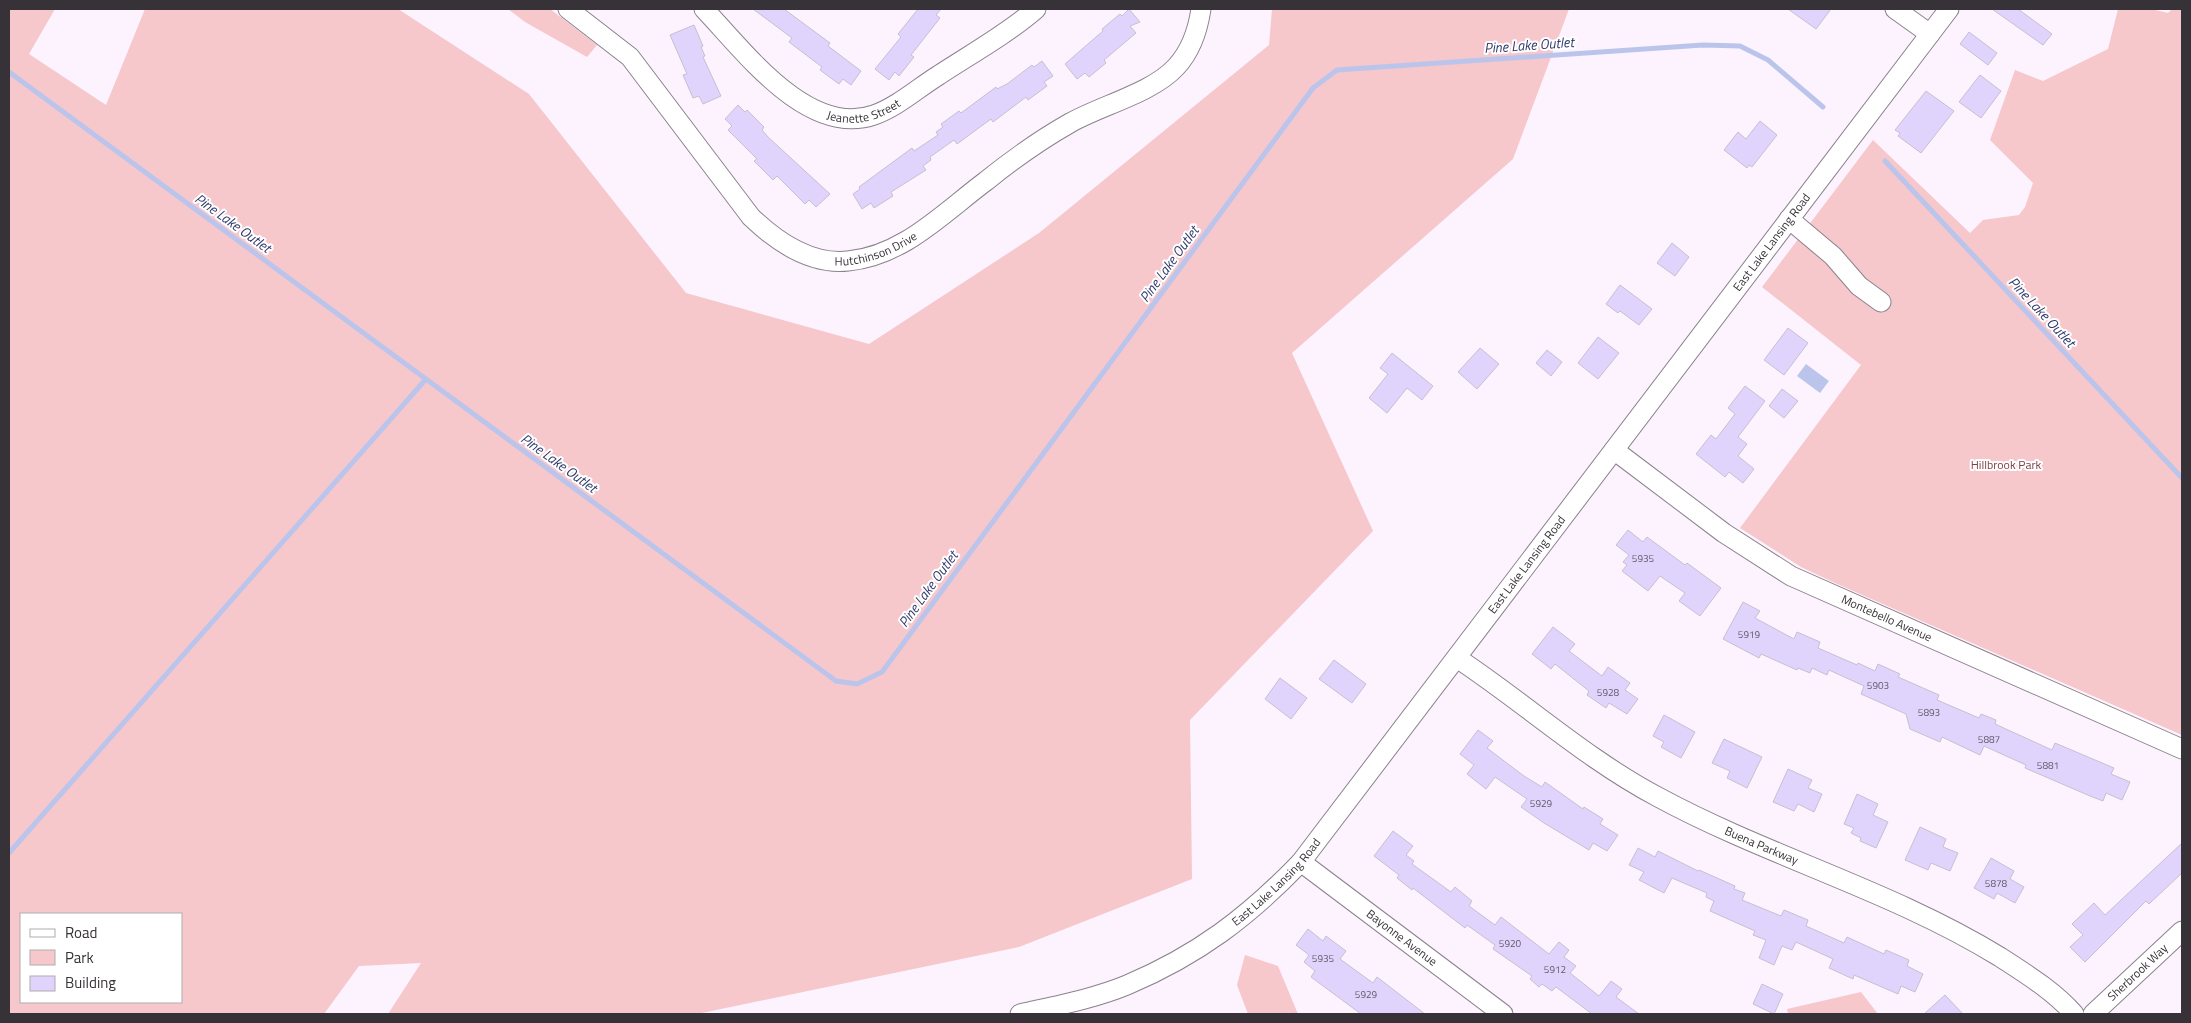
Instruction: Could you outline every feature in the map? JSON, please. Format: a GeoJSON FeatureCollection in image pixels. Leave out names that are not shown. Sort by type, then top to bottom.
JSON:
{"type":"FeatureCollection","features":[{"type":"Feature","properties":{"kind":"street","name":"Hutchinson Drive"},"geometry":{"type":"LineString","coordinates":[[568,9],[630,56],[752,217],[767,232],[787,247],[805,254],[846,262],[871,257],[896,248],[920,232],[1022,153],[1071,123],[1161,80],[1177,66],[1188,50],[1195,36],[1201,9]]}},
{"type":"Feature","properties":{"kind":"street","name":"Jeanette Street"},"geometry":{"type":"LineString","coordinates":[[704,9],[786,93],[830,117],[845,120],[861,118],[889,108],[1036,9]]}},
{"type":"Feature","properties":{"kind":"street"},"geometry":{"type":"LineString","coordinates":[[1895,9],[1930,34]]}},
{"type":"Feature","properties":{"kind":"street","name":"East Lake Lansing Road"},"geometry":{"type":"LineString","coordinates":[[1020,1014],[1070,1002],[1126,985],[1188,956],[1250,912],[1301,862],[1949,9]]}},
{"type":"Feature","properties":{"kind":"street"},"geometry":{"type":"LineString","coordinates":[[1789,219],[1833,256],[1855,282],[1881,302]]}},
{"type":"Feature","properties":{"kind":"street","name":"Montebello Avenue"},"geometry":{"type":"LineString","coordinates":[[1614,450],[1724,533],[1791,576],[2182,749]]}},
{"type":"Feature","properties":{"kind":"street","name":"Buena Parkway"},"geometry":{"type":"LineString","coordinates":[[1457,658],[1611,769],[1658,797],[1713,825],[1916,913],[1970,939],[2038,983],[2074,1014]]}},
{"type":"Feature","properties":{"kind":"street","name":"Bayonne Avenue"},"geometry":{"type":"LineString","coordinates":[[1301,862],[1503,1014]]}},
{"type":"Feature","properties":{"kind":"street","name":"Sherbrook Way"},"geometry":{"type":"LineString","coordinates":[[2094,1014],[2182,932]]}},
{"type":"Feature","properties":{"kind":"green space"},"geometry":{"type":"Polygon","coordinates":[[[9,9],[55,9],[29,54],[106,105],[145,9],[398,9],[529,94],[686,293],[869,344],[1039,233],[1269,45],[1272,9],[1569,9],[1513,159],[1292,353],[1373,531],[1190,720],[1192,879],[1019,947],[697,1014],[388,1014],[421,963],[359,966],[324,1014],[9,1014],[9,9]]]}},
{"type":"Feature","properties":{"kind":"green space"},"geometry":{"type":"Polygon","coordinates":[[[508,9],[550,9],[597,45],[587,57],[525,22],[508,9]]]}},
{"type":"Feature","properties":{"kind":"green space","name":"Hillbrook Park"},"geometry":{"type":"Polygon","coordinates":[[[2118,9],[2151,9],[2168,13],[2172,9],[2182,9],[2182,735],[1835,583],[1801,567],[1740,528],[1861,365],[1762,287],[1873,140],[1970,233],[1983,220],[2019,215],[2025,207],[2033,183],[1990,140],[2015,70],[2043,81],[2108,49],[2118,9]]]}},
{"type":"Feature","properties":{"kind":"green space"},"geometry":{"type":"Polygon","coordinates":[[[1245,955],[1278,966],[1298,1014],[1248,1014],[1237,985],[1245,955]]]}},
{"type":"Feature","properties":{"kind":"green space"},"geometry":{"type":"Polygon","coordinates":[[[1861,992],[1878,1014],[1788,1014],[1787,1009],[1861,992]]]}},
{"type":"Feature","properties":{"kind":"water"},"geometry":{"type":"Polygon","coordinates":[[[1806,364],[1829,381],[1820,393],[1797,376],[1806,364]]]}},
{"type":"Feature","properties":{"kind":"building"},"geometry":{"type":"Polygon","coordinates":[[[753,9],[784,9],[830,43],[828,46],[861,71],[851,85],[843,79],[839,84],[820,70],[822,67],[789,42],[792,38],[753,9]]]}},
{"type":"Feature","properties":{"kind":"building"},"geometry":{"type":"Polygon","coordinates":[[[918,9],[941,9],[936,15],[940,18],[911,55],[914,57],[899,76],[895,72],[889,80],[875,69],[901,37],[898,34],[918,9]]]}},
{"type":"Feature","properties":{"kind":"building"},"geometry":{"type":"Polygon","coordinates":[[[1129,9],[1140,22],[1130,26],[1136,33],[1104,60],[1106,63],[1089,77],[1085,73],[1077,79],[1065,64],[1103,31],[1102,29],[1129,9]]]}},
{"type":"Feature","properties":{"kind":"building"},"geometry":{"type":"Polygon","coordinates":[[[1788,9],[1831,9],[1816,29],[1788,9]]]}},
{"type":"Feature","properties":{"kind":"building"},"geometry":{"type":"Polygon","coordinates":[[[1992,9],[2018,9],[2052,34],[2043,45],[1992,9]]]}},
{"type":"Feature","properties":{"kind":"building"},"geometry":{"type":"Polygon","coordinates":[[[694,25],[703,46],[701,47],[705,56],[703,57],[721,96],[703,104],[699,96],[693,98],[683,75],[687,74],[670,35],[694,25]]]}},
{"type":"Feature","properties":{"kind":"building"},"geometry":{"type":"Polygon","coordinates":[[[1969,32],[1997,53],[1988,65],[1960,44],[1969,32]]]}},
{"type":"Feature","properties":{"kind":"building"},"geometry":{"type":"Polygon","coordinates":[[[1042,61],[1053,76],[1044,82],[1047,86],[1028,100],[1026,97],[993,122],[991,119],[957,144],[954,140],[930,157],[931,160],[923,166],[926,170],[891,192],[893,196],[874,208],[871,203],[862,209],[853,194],[860,189],[859,187],[912,148],[914,151],[938,135],[936,132],[943,127],[941,124],[959,111],[961,113],[996,87],[997,89],[1007,84],[1032,65],[1034,67],[1042,61]]]}},
{"type":"Feature","properties":{"kind":"building"},"geometry":{"type":"Polygon","coordinates":[[[1980,75],[2001,91],[1981,118],[1959,102],[1980,75]]]}},
{"type":"Feature","properties":{"kind":"building"},"geometry":{"type":"Polygon","coordinates":[[[1926,91],[1954,111],[1921,153],[1898,136],[1900,133],[1895,130],[1926,91]]]}},
{"type":"Feature","properties":{"kind":"building"},"geometry":{"type":"Polygon","coordinates":[[[738,105],[745,112],[747,110],[764,127],[762,130],[768,137],[830,194],[816,207],[809,200],[805,204],[777,176],[773,180],[754,161],[757,159],[728,130],[732,126],[725,119],[738,105]]]}},
{"type":"Feature","properties":{"kind":"building"},"geometry":{"type":"Polygon","coordinates":[[[1760,121],[1777,135],[1752,167],[1749,165],[1747,168],[1724,150],[1738,132],[1746,139],[1760,121]]]}},
{"type":"Feature","properties":{"kind":"building"},"geometry":{"type":"Polygon","coordinates":[[[1672,243],[1689,257],[1675,276],[1657,263],[1672,243]]]}},
{"type":"Feature","properties":{"kind":"building"},"geometry":{"type":"Polygon","coordinates":[[[1620,285],[1652,309],[1639,325],[1620,311],[1618,313],[1606,304],[1620,285]]]}},
{"type":"Feature","properties":{"kind":"building"},"geometry":{"type":"Polygon","coordinates":[[[1788,328],[1808,343],[1784,375],[1764,360],[1788,328]]]}},
{"type":"Feature","properties":{"kind":"building"},"geometry":{"type":"Polygon","coordinates":[[[1598,337],[1619,353],[1598,379],[1578,363],[1598,337]]]}},
{"type":"Feature","properties":{"kind":"building"},"geometry":{"type":"Polygon","coordinates":[[[1480,348],[1499,364],[1477,389],[1458,372],[1480,348]]]}},
{"type":"Feature","properties":{"kind":"building"},"geometry":{"type":"Polygon","coordinates":[[[1547,350],[1562,362],[1551,376],[1536,363],[1547,350]]]}},
{"type":"Feature","properties":{"kind":"building"},"geometry":{"type":"Polygon","coordinates":[[[1392,353],[1433,386],[1422,400],[1407,388],[1387,413],[1369,398],[1388,374],[1380,368],[1392,353]]]}},
{"type":"Feature","properties":{"kind":"building"},"geometry":{"type":"Polygon","coordinates":[[[1745,386],[1765,401],[1738,437],[1747,444],[1738,456],[1754,469],[1743,483],[1729,472],[1725,477],[1696,454],[1711,435],[1716,439],[1735,414],[1728,408],[1745,386]]]}},
{"type":"Feature","properties":{"kind":"building"},"geometry":{"type":"Polygon","coordinates":[[[1782,389],[1798,401],[1784,418],[1769,406],[1782,389]]]}},
{"type":"Feature","properties":{"kind":"building"},"geometry":{"type":"Polygon","coordinates":[[[1628,530],[1643,542],[1647,537],[1721,588],[1700,616],[1679,601],[1685,593],[1660,576],[1648,591],[1622,571],[1627,565],[1623,562],[1629,555],[1616,545],[1628,530]]]}},
{"type":"Feature","properties":{"kind":"building"},"geometry":{"type":"Polygon","coordinates":[[[1743,602],[1760,611],[1755,618],[1794,639],[1797,632],[1820,642],[1818,648],[1875,671],[1878,664],[1900,674],[1898,677],[1939,695],[1937,700],[1979,718],[1981,714],[1996,720],[1995,724],[2052,750],[2055,743],[2114,768],[2111,774],[2130,782],[2122,800],[2106,793],[2103,801],[2090,796],[2025,768],[2026,765],[1984,746],[1980,755],[1942,737],[1940,742],[1910,729],[1906,714],[1861,694],[1864,686],[1829,670],[1827,675],[1812,668],[1810,673],[1798,668],[1797,670],[1761,654],[1759,658],[1723,639],[1743,602]]]}},
{"type":"Feature","properties":{"kind":"building"},"geometry":{"type":"Polygon","coordinates":[[[1553,627],[1575,644],[1569,651],[1602,676],[1608,667],[1630,683],[1625,690],[1638,699],[1627,714],[1609,703],[1606,708],[1587,695],[1589,691],[1555,664],[1551,669],[1532,654],[1553,627]]]}},
{"type":"Feature","properties":{"kind":"building"},"geometry":{"type":"Polygon","coordinates":[[[1334,660],[1366,684],[1352,703],[1319,679],[1334,660]]]}},
{"type":"Feature","properties":{"kind":"building"},"geometry":{"type":"Polygon","coordinates":[[[1280,678],[1307,698],[1291,719],[1265,699],[1280,678]]]}},
{"type":"Feature","properties":{"kind":"building"},"geometry":{"type":"Polygon","coordinates":[[[1664,715],[1695,732],[1681,758],[1661,747],[1664,742],[1653,736],[1664,715]]]}},
{"type":"Feature","properties":{"kind":"building"},"geometry":{"type":"Polygon","coordinates":[[[1478,730],[1493,741],[1487,748],[1524,776],[1542,787],[1545,782],[1583,809],[1584,807],[1603,819],[1600,824],[1618,835],[1607,851],[1593,843],[1589,850],[1544,823],[1521,807],[1527,799],[1495,777],[1486,789],[1467,774],[1474,765],[1460,754],[1478,730]]]}},
{"type":"Feature","properties":{"kind":"building"},"geometry":{"type":"Polygon","coordinates":[[[1724,739],[1762,757],[1747,788],[1727,778],[1730,771],[1712,763],[1724,739]]]}},
{"type":"Feature","properties":{"kind":"building"},"geometry":{"type":"Polygon","coordinates":[[[1788,769],[1812,780],[1808,788],[1822,794],[1814,812],[1798,804],[1794,811],[1773,802],[1788,769]]]}},
{"type":"Feature","properties":{"kind":"building"},"geometry":{"type":"Polygon","coordinates":[[[1857,794],[1878,804],[1873,815],[1888,822],[1876,848],[1860,841],[1861,838],[1851,833],[1854,828],[1844,824],[1857,794]]]}},
{"type":"Feature","properties":{"kind":"building"},"geometry":{"type":"Polygon","coordinates":[[[1920,827],[1946,839],[1943,847],[1958,853],[1950,871],[1931,863],[1928,870],[1905,860],[1920,827]]]}},
{"type":"Feature","properties":{"kind":"building"},"geometry":{"type":"Polygon","coordinates":[[[1393,831],[1413,846],[1406,855],[1414,861],[1412,864],[1451,892],[1455,887],[1472,901],[1469,906],[1495,925],[1501,917],[1549,954],[1559,942],[1569,950],[1564,957],[1576,966],[1570,973],[1599,996],[1611,981],[1622,989],[1616,997],[1639,1014],[1592,1014],[1556,987],[1552,991],[1542,984],[1539,987],[1530,979],[1532,976],[1493,949],[1495,945],[1467,925],[1465,928],[1413,888],[1412,890],[1397,878],[1399,875],[1374,856],[1393,831]]]}},
{"type":"Feature","properties":{"kind":"building"},"geometry":{"type":"Polygon","coordinates":[[[2182,843],[2182,873],[2149,904],[2146,901],[2085,962],[2070,947],[2083,935],[2072,924],[2094,903],[2105,915],[2182,843]]]}},
{"type":"Feature","properties":{"kind":"building"},"geometry":{"type":"Polygon","coordinates":[[[1638,848],[1655,857],[1658,851],[1698,871],[1735,886],[1734,889],[1745,893],[1742,900],[1781,916],[1784,910],[1808,920],[1806,926],[1844,943],[1847,937],[1884,954],[1886,950],[1909,960],[1907,966],[1923,974],[1915,992],[1901,986],[1898,994],[1854,975],[1853,979],[1829,968],[1833,959],[1796,942],[1792,950],[1782,946],[1774,965],[1759,958],[1766,940],[1753,935],[1755,931],[1710,911],[1714,901],[1706,897],[1707,893],[1672,878],[1664,893],[1639,880],[1644,872],[1629,865],[1638,848]]]}},
{"type":"Feature","properties":{"kind":"building"},"geometry":{"type":"Polygon","coordinates":[[[1991,858],[2014,871],[2010,879],[2024,887],[2015,903],[1997,893],[1994,899],[1974,888],[1991,858]]]}},
{"type":"Feature","properties":{"kind":"building"},"geometry":{"type":"Polygon","coordinates":[[[1308,929],[1323,941],[1326,936],[1346,951],[1340,959],[1373,983],[1377,977],[1425,1014],[1361,1014],[1311,977],[1315,971],[1304,962],[1309,955],[1296,945],[1308,929]]]}},
{"type":"Feature","properties":{"kind":"building"},"geometry":{"type":"Polygon","coordinates":[[[1762,984],[1783,994],[1774,1014],[1753,1004],[1762,984]]]}},
{"type":"Feature","properties":{"kind":"building"},"geometry":{"type":"Polygon","coordinates":[[[1945,995],[1963,1014],[1924,1014],[1945,995]]]}},
{"type":"Feature","properties":{"kind":"waterway","name":"Pine Lake Outlet"},"geometry":{"type":"LineString","coordinates":[[9,72],[836,681],[857,684],[882,672],[1313,88],[1337,70],[1703,45],[1740,46],[1768,60],[1823,107]]}},
{"type":"Feature","properties":{"kind":"waterway","name":"Pine Lake Outlet"},"geometry":{"type":"LineString","coordinates":[[1885,161],[2182,478]]}},
{"type":"Feature","properties":{"kind":"waterway"},"geometry":{"type":"LineString","coordinates":[[9,853],[426,379]]}}]}
